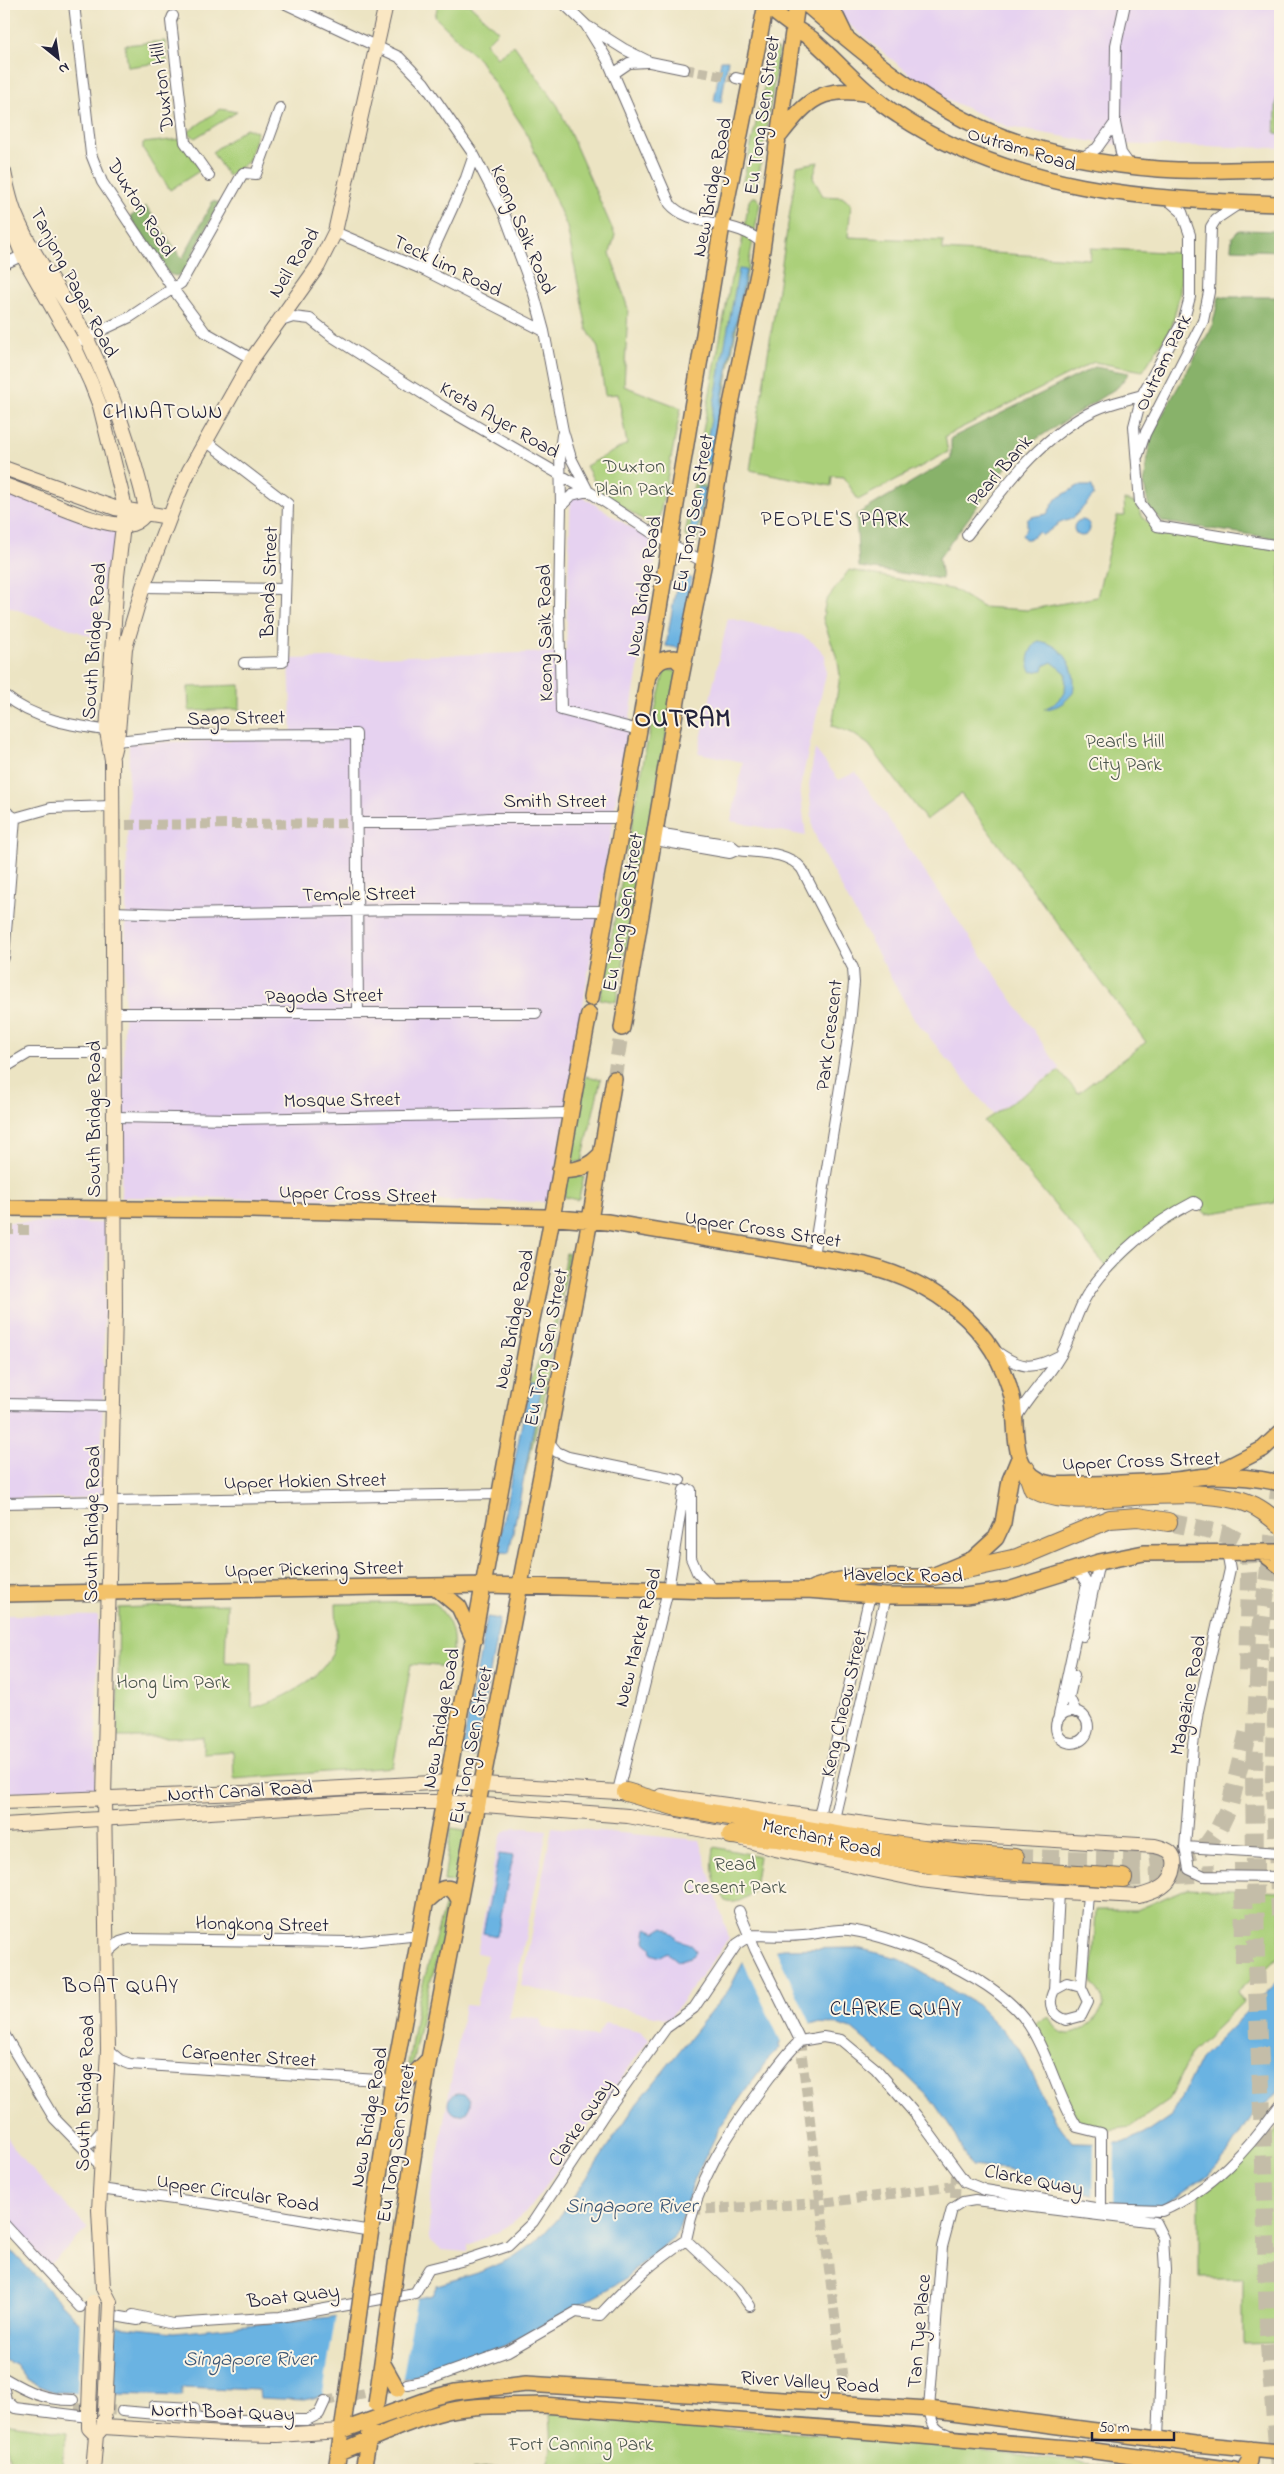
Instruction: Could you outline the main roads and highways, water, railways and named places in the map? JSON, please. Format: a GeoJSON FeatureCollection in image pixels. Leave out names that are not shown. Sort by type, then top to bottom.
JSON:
{"type":"FeatureCollection","features":[{"type":"Feature","properties":{"kind":"highway"},"geometry":{"type":"LineString","coordinates":[[1023,1463],[1032,1489],[1046,1496],[1067,1499],[1185,1495],[1228,1497],[1247,1502],[1280,1525]]}},
{"type":"Feature","properties":{"kind":"highway"},"geometry":{"type":"LineString","coordinates":[[930,1577],[1017,1558],[1110,1519],[1138,1517],[1168,1522]]}},
{"type":"Feature","properties":{"kind":"highway"},"geometry":{"type":"LineString","coordinates":[[622,1791],[677,1807],[894,1845],[961,1854],[1015,1858]]}},
{"type":"Feature","properties":{"kind":"highway"},"geometry":{"type":"LineString","coordinates":[[731,1835],[777,1838],[939,1866],[1123,1878]]}},
{"type":"Feature","properties":{"kind":"main road","name":"Neil Road"},"geometry":{"type":"LineString","coordinates":[[169,517],[189,471],[252,359],[318,266],[335,232],[378,47],[386,4]]}},
{"type":"Feature","properties":{"kind":"main road","name":"Outram Road"},"geometry":{"type":"LineString","coordinates":[[765,4],[793,27],[811,38],[871,94],[897,115],[946,144],[977,158],[1058,183],[1195,201],[1280,204]]}},
{"type":"Feature","properties":{"kind":"main road","name":"New Bridge Road"},"geometry":{"type":"LineString","coordinates":[[336,2470],[393,2082],[449,1782],[529,1333],[554,1218],[560,1170],[649,674],[722,225],[752,82],[765,4]]}},
{"type":"Feature","properties":{"kind":"main road","name":"Eu Tong Sen Street"},"geometry":{"type":"LineString","coordinates":[[622,1028],[656,836],[683,666],[704,562],[730,409],[764,245],[797,4]]}},
{"type":"Feature","properties":{"kind":"main road","name":"Outram Road"},"geometry":{"type":"LineString","coordinates":[[806,4],[848,39],[930,100],[962,118],[1003,137],[1082,158],[1131,167],[1161,170],[1280,169]]}},
{"type":"Feature","properties":{"kind":"main road"},"geometry":{"type":"LineString","coordinates":[[830,4],[848,39]]}},
{"type":"Feature","properties":{"kind":"main road"},"geometry":{"type":"LineString","coordinates":[[779,136],[802,107],[817,98],[850,91],[871,94]]}},
{"type":"Feature","properties":{"kind":"main road","name":"Tanjong Pagar Road"},"geometry":{"type":"LineString","coordinates":[[4,172],[28,253],[86,338],[117,412],[146,512]]}},
{"type":"Feature","properties":{"kind":"main road","name":"Tanjong Pagar Road"},"geometry":{"type":"LineString","coordinates":[[4,209],[73,344],[100,406],[125,509],[122,525]]}},
{"type":"Feature","properties":{"kind":"main road"},"geometry":{"type":"LineString","coordinates":[[4,468],[84,498],[125,509],[169,517]]}},
{"type":"Feature","properties":{"kind":"main road"},"geometry":{"type":"LineString","coordinates":[[4,485],[80,514],[122,525],[133,524],[141,520],[146,512]]}},
{"type":"Feature","properties":{"kind":"main road","name":"South Bridge Road"},"geometry":{"type":"LineString","coordinates":[[114,734],[126,648],[143,587],[169,517]]}},
{"type":"Feature","properties":{"kind":"main road","name":"South Bridge Road"},"geometry":{"type":"LineString","coordinates":[[100,2431],[105,2411],[110,2302],[102,2288],[100,2189],[108,2050],[104,1798],[115,1312],[113,1208],[115,1117],[111,806],[122,525]]}},
{"type":"Feature","properties":{"kind":"main road"},"geometry":{"type":"LineString","coordinates":[[649,674],[657,662],[663,659],[675,658],[683,666]]}},
{"type":"Feature","properties":{"kind":"main road","name":"Eu Tong Sen Street"},"geometry":{"type":"LineString","coordinates":[[363,2470],[383,2364],[398,2251],[429,2059],[590,1220],[614,1079]]}},
{"type":"Feature","properties":{"kind":"main road"},"geometry":{"type":"LineString","coordinates":[[560,1170],[578,1170],[588,1166],[600,1155]]}},
{"type":"Feature","properties":{"kind":"main road","name":"Upper Cross Street"},"geometry":{"type":"LineString","coordinates":[[4,1208],[113,1208],[590,1220],[813,1256],[888,1271],[923,1285],[944,1298],[972,1324],[990,1347],[1004,1372],[1012,1398],[1023,1463],[1041,1482],[1062,1485],[1150,1482],[1211,1476],[1258,1479],[1280,1483]]}},
{"type":"Feature","properties":{"kind":"main road"},"geometry":{"type":"LineString","coordinates":[[1211,1476],[1262,1449],[1280,1433]]}},
{"type":"Feature","properties":{"kind":"main road"},"geometry":{"type":"LineString","coordinates":[[807,1590],[835,1581],[858,1577],[930,1577],[973,1559],[996,1538],[1003,1523],[1009,1500],[1010,1480],[1023,1463]]}},
{"type":"Feature","properties":{"kind":"main road","name":"Havelock Road"},"geometry":{"type":"LineString","coordinates":[[519,1586],[715,1591],[807,1590],[886,1596],[982,1594],[1008,1590],[1099,1562],[1159,1552],[1280,1552]]}},
{"type":"Feature","properties":{"kind":"main road"},"geometry":{"type":"LineString","coordinates":[[1262,1553],[1280,1566]]}},
{"type":"Feature","properties":{"kind":"main road","name":"Upper Pickering Street"},"geometry":{"type":"LineString","coordinates":[[4,1594],[484,1585],[519,1586]]}},
{"type":"Feature","properties":{"kind":"main road"},"geometry":{"type":"LineString","coordinates":[[434,1586],[459,1607],[474,1640]]}},
{"type":"Feature","properties":{"kind":"main road","name":"Merchant Road"},"geometry":{"type":"LineString","coordinates":[[4,1802],[449,1782],[622,1791],[819,1816],[924,1832],[1155,1846],[1170,1852],[1175,1861],[1171,1880],[1156,1891],[1139,1896],[988,1888],[921,1880],[775,1849],[731,1835],[628,1816],[479,1805]]}},
{"type":"Feature","properties":{"kind":"main road","name":"North Canal Road"},"geometry":{"type":"LineString","coordinates":[[4,1824],[368,1802],[445,1802],[479,1805]]}},
{"type":"Feature","properties":{"kind":"main road"},"geometry":{"type":"LineString","coordinates":[[427,1901],[442,1889],[449,1888],[456,1892],[460,1900]]}},
{"type":"Feature","properties":{"kind":"main road"},"geometry":{"type":"LineString","coordinates":[[393,2082],[407,2081],[429,2059]]}},
{"type":"Feature","properties":{"kind":"main road"},"geometry":{"type":"LineString","coordinates":[[93,2470],[100,2431],[89,2428],[81,2410],[93,2302],[102,2288]]}},
{"type":"Feature","properties":{"kind":"main road"},"geometry":{"type":"LineString","coordinates":[[383,2364],[413,2404]]}},
{"type":"Feature","properties":{"kind":"main road","name":"River Valley Road"},"geometry":{"type":"LineString","coordinates":[[341,2431],[413,2404],[455,2392],[526,2384],[929,2409],[1212,2446],[1280,2452]]}},
{"type":"Feature","properties":{"kind":"main road"},"geometry":{"type":"LineString","coordinates":[[339,2452],[448,2411],[481,2407],[544,2405],[1080,2449],[1234,2470]]}},
{"type":"Feature","properties":{"kind":"main road","name":"North Boat Quay"},"geometry":{"type":"LineString","coordinates":[[100,2431],[277,2435],[341,2431]]}},
{"type":"Feature","properties":{"kind":"main road"},"geometry":{"type":"LineString","coordinates":[[1208,2467],[1218,2460],[1218,2456],[1212,2446]]}},
{"type":"Feature","properties":{"kind":"main road"},"geometry":{"type":"LineString","coordinates":[[1244,2470],[1249,2461],[1250,2450]]}},
{"type":"Feature","properties":{"kind":"water"},"geometry":{"type":"Polygon","coordinates":[[[721,60],[728,60],[721,103],[714,101],[721,60]]]}},
{"type":"Feature","properties":{"kind":"water"},"geometry":{"type":"Polygon","coordinates":[[[739,269],[746,270],[710,463],[703,462],[739,269]]]}},
{"type":"Feature","properties":{"kind":"water"},"geometry":{"type":"Polygon","coordinates":[[[1078,486],[1092,486],[1094,495],[1073,518],[1058,524],[1042,535],[1039,532],[1029,539],[1025,539],[1022,535],[1027,528],[1027,520],[1031,517],[1047,514],[1056,499],[1078,486]]]}},
{"type":"Feature","properties":{"kind":"water"},"geometry":{"type":"Polygon","coordinates":[[[698,487],[705,488],[695,540],[689,537],[698,487]]]}},
{"type":"Feature","properties":{"kind":"water"},"geometry":{"type":"Polygon","coordinates":[[[1082,520],[1088,522],[1090,528],[1088,534],[1082,536],[1076,534],[1074,528],[1076,522],[1082,520]]]}},
{"type":"Feature","properties":{"kind":"water"},"geometry":{"type":"Polygon","coordinates":[[[678,576],[692,578],[680,648],[666,646],[678,576]]]}},
{"type":"Feature","properties":{"kind":"water"},"geometry":{"type":"Polygon","coordinates":[[[1038,641],[1047,643],[1062,652],[1071,667],[1074,684],[1073,693],[1067,700],[1044,709],[1054,704],[1065,693],[1066,673],[1052,662],[1045,665],[1043,670],[1032,672],[1028,660],[1033,647],[1038,641]]]}},
{"type":"Feature","properties":{"kind":"water"},"geometry":{"type":"Polygon","coordinates":[[[530,1382],[542,1385],[509,1553],[497,1551],[530,1382]]]}},
{"type":"Feature","properties":{"kind":"water"},"geometry":{"type":"Polygon","coordinates":[[[487,1617],[500,1619],[474,1757],[461,1755],[487,1617]]]}},
{"type":"Feature","properties":{"kind":"water"},"geometry":{"type":"Polygon","coordinates":[[[499,1854],[513,1856],[497,1936],[483,1933],[499,1854]]]}},
{"type":"Feature","properties":{"kind":"water"},"geometry":{"type":"Polygon","coordinates":[[[664,1927],[669,1929],[678,1940],[693,1947],[696,1952],[693,1956],[678,1961],[668,1953],[661,1957],[652,1954],[651,1947],[645,1942],[647,1928],[656,1932],[664,1927]]]}},
{"type":"Feature","properties":{"kind":"water","name":"Singapore River"},"geometry":{"type":"Polygon","coordinates":[[[857,1948],[898,1958],[977,2005],[1019,2047],[1053,2117],[1072,2142],[1122,2143],[1150,2131],[1172,2116],[1200,2059],[1280,1979],[1280,2090],[1251,2116],[1228,2153],[1206,2177],[1163,2206],[1129,2206],[1007,2170],[971,2166],[954,2132],[932,2100],[905,2074],[852,2029],[836,2024],[811,2023],[779,2043],[780,2048],[765,2063],[720,2127],[695,2178],[675,2236],[619,2283],[504,2346],[434,2372],[304,2400],[260,2398],[259,2390],[182,2387],[182,2396],[55,2392],[28,2381],[16,2365],[4,2360],[4,2243],[79,2322],[174,2332],[332,2317],[432,2295],[437,2285],[480,2272],[512,2258],[538,2240],[565,2210],[636,2105],[730,1988],[745,1958],[782,1949],[857,1948]]]}},
{"type":"Feature","properties":{"kind":"water"},"geometry":{"type":"Polygon","coordinates":[[[459,2093],[467,2096],[470,2104],[467,2112],[459,2115],[451,2112],[448,2104],[451,2096],[459,2093]]]}},
{"type":"Feature","properties":{"kind":"tunnel"},"geometry":{"type":"LineString","coordinates":[[684,69],[736,78]]}},
{"type":"Feature","properties":{"kind":"tunnel"},"geometry":{"type":"LineString","coordinates":[[111,825],[357,823]]}},
{"type":"Feature","properties":{"kind":"tunnel"},"geometry":{"type":"LineString","coordinates":[[614,1079],[622,1028]]}},
{"type":"Feature","properties":{"kind":"tunnel"},"geometry":{"type":"LineString","coordinates":[[4,1230],[31,1230]]}},
{"type":"Feature","properties":{"kind":"tunnel"},"geometry":{"type":"LineString","coordinates":[[1279,2470],[1268,2334],[1265,2189],[1256,1961],[1254,1771],[1260,1637],[1280,1484]]}},
{"type":"Feature","properties":{"kind":"tunnel"},"geometry":{"type":"LineString","coordinates":[[1168,1522],[1225,1534],[1242,1543],[1248,1560],[1249,1574],[1247,1675]]}},
{"type":"Feature","properties":{"kind":"tunnel"},"geometry":{"type":"LineString","coordinates":[[1280,1602],[1274,1779],[1280,1916]]}},
{"type":"Feature","properties":{"kind":"tunnel"},"geometry":{"type":"LineString","coordinates":[[1015,1858],[1148,1861],[1180,1857],[1207,1845],[1219,1828],[1230,1805],[1248,1731]]}},
{"type":"Feature","properties":{"kind":"tunnel"},"geometry":{"type":"LineString","coordinates":[[1243,1863],[1244,1962]]}},
{"type":"Feature","properties":{"kind":"tunnel"},"geometry":{"type":"LineString","coordinates":[[1123,1878],[1215,1873]]}},
{"type":"Feature","properties":{"kind":"tunnel"},"geometry":{"type":"LineString","coordinates":[[800,2041],[846,2404]]}},
{"type":"Feature","properties":{"kind":"tunnel"},"geometry":{"type":"LineString","coordinates":[[955,2198],[956,2175]]}},
{"type":"Feature","properties":{"kind":"tunnel"},"geometry":{"type":"LineString","coordinates":[[691,2210],[822,2203],[955,2186]]}},
{"type":"Feature","properties":{"kind":"tunnel"},"geometry":{"type":"LineString","coordinates":[[325,2401],[400,2386]]}},
{"type":"Feature","properties":{"kind":"tunnel"},"geometry":{"type":"LineString","coordinates":[[75,2408],[122,2411]]}},
{"type":"Feature","properties":{"kind":"district","name":"CHINATOWN"},"geometry":{"type":"Point","coordinates":[163,411]}},
{"type":"Feature","properties":{"kind":"district","name":"PEOPLE'S PARK"},"geometry":{"type":"Point","coordinates":[835,519]}},
{"type":"Feature","properties":{"kind":"district","name":"OUTRAM"},"geometry":{"type":"Point","coordinates":[683,717]}},
{"type":"Feature","properties":{"kind":"district","name":"BOAT QUAY"},"geometry":{"type":"Point","coordinates":[121,1985]}},
{"type":"Feature","properties":{"kind":"district","name":"CLARKE QUAY"},"geometry":{"type":"Point","coordinates":[896,2008]}},
{"type":"Feature","properties":{"kind":"park label","name":"Duxton Plain Park"},"geometry":{"type":"Point","coordinates":[634,476]}},
{"type":"Feature","properties":{"kind":"park label","name":"Pearl's Hill City Park"},"geometry":{"type":"Point","coordinates":[1125,752]}},
{"type":"Feature","properties":{"kind":"park label","name":"Hong Lim Park"},"geometry":{"type":"Point","coordinates":[173,1681]}},
{"type":"Feature","properties":{"kind":"park label","name":"Read Cresent Park"},"geometry":{"type":"Point","coordinates":[735,1874]}},
{"type":"Feature","properties":{"kind":"park label","name":"Fort Canning Park"},"geometry":{"type":"Point","coordinates":[581,2443]}}]}
